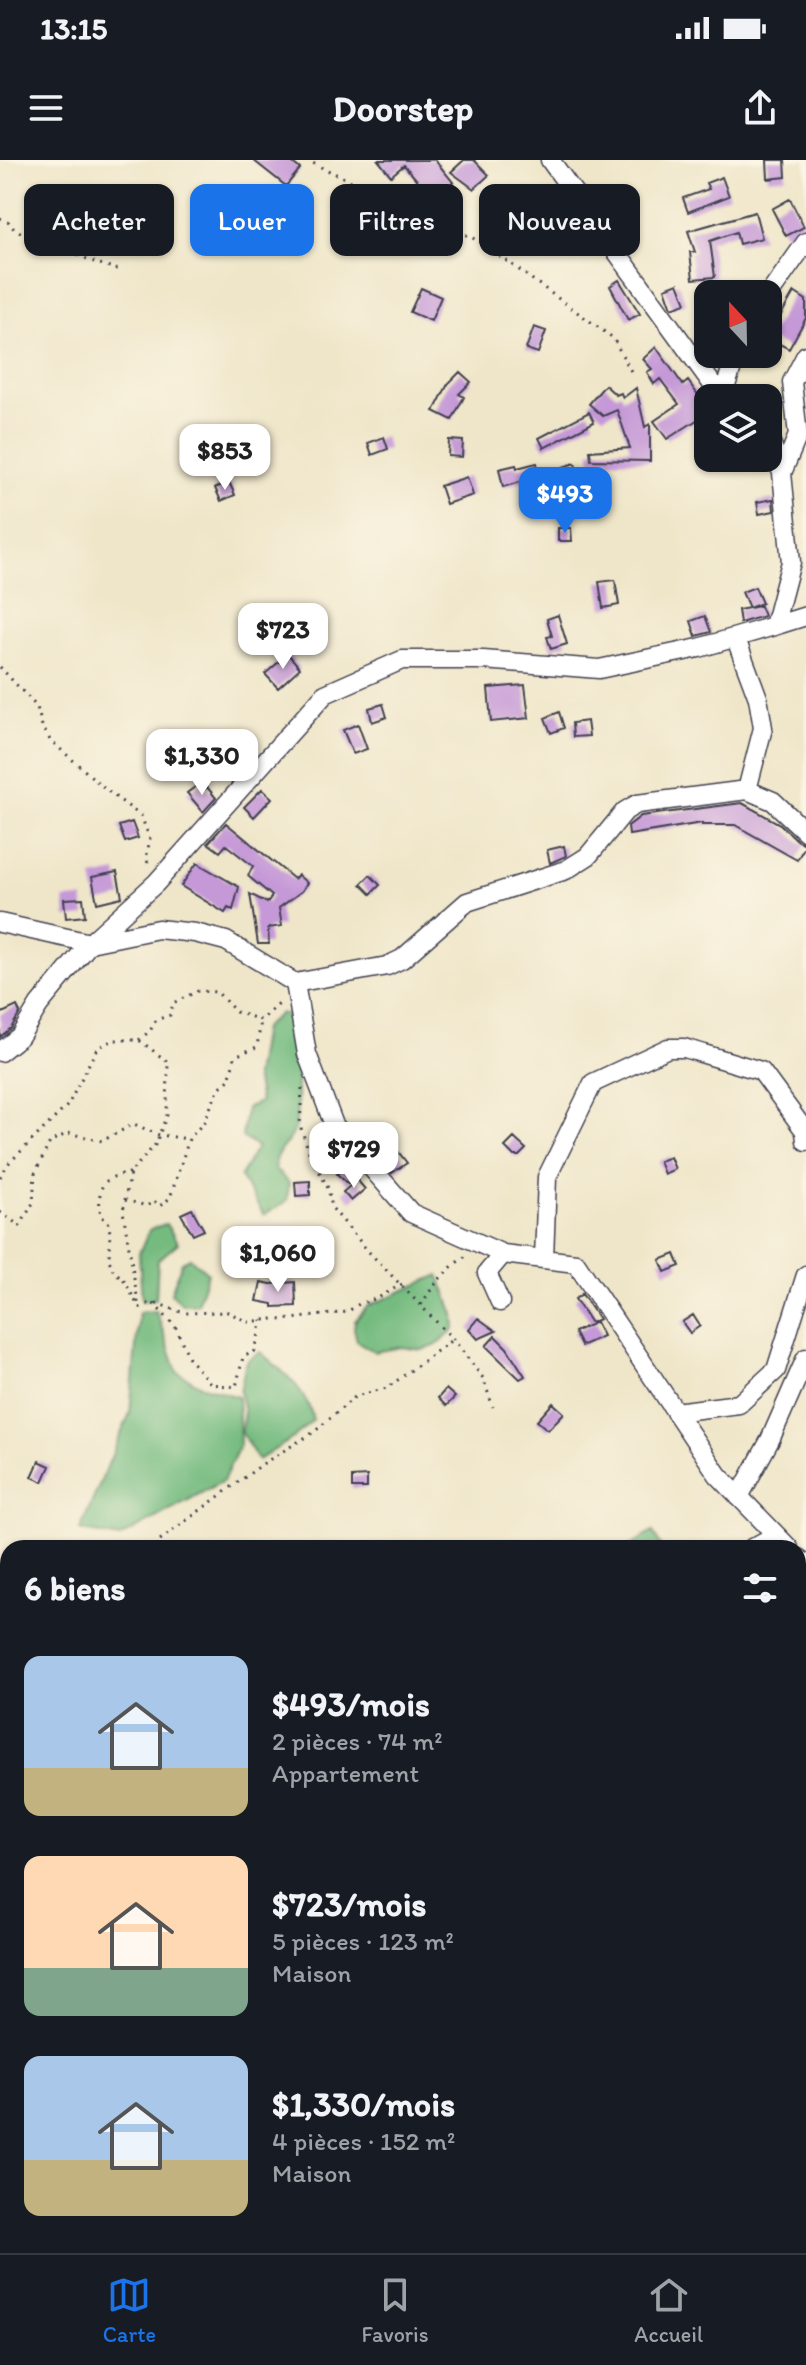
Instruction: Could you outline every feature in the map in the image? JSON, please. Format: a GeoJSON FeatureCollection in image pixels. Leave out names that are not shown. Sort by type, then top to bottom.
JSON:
{"type":"FeatureCollection","features":[{"type":"Feature","properties":{"kind":"street"},"geometry":{"type":"LineString","coordinates":[[550,160],[712,384]]}},
{"type":"Feature","properties":{"kind":"street"},"geometry":{"type":"LineString","coordinates":[[779,280],[806,242]]}},
{"type":"Feature","properties":{"kind":"street"},"geometry":{"type":"LineString","coordinates":[[774,626],[791,562],[782,473],[798,435],[792,382],[806,355]]}},
{"type":"Feature","properties":{"kind":"street"},"geometry":{"type":"LineString","coordinates":[[0,1052],[20,1036],[39,1005],[90,943],[156,883],[325,694],[402,660],[483,660],[599,669],[736,639],[806,616]]}},
{"type":"Feature","properties":{"kind":"street"},"geometry":{"type":"LineString","coordinates":[[736,639],[758,698],[763,728],[747,790]]}},
{"type":"Feature","properties":{"kind":"street"},"geometry":{"type":"LineString","coordinates":[[0,923],[90,943],[158,929],[195,933],[226,941],[295,983],[387,966],[402,959],[467,902],[566,870],[588,856],[625,811],[637,804],[747,790],[773,801],[806,832]]}},
{"type":"Feature","properties":{"kind":"street"},"geometry":{"type":"LineString","coordinates":[[295,983],[307,1054],[334,1125],[411,1213],[503,1254],[576,1263],[718,1475],[780,1540]]}},
{"type":"Feature","properties":{"kind":"street"},"geometry":{"type":"LineString","coordinates":[[544,1259],[547,1177],[593,1083],[668,1048],[684,1048],[761,1071],[805,1131],[806,1141]]}},
{"type":"Feature","properties":{"kind":"street"},"geometry":{"type":"LineString","coordinates":[[500,1302],[487,1273],[503,1254]]}},
{"type":"Feature","properties":{"kind":"street"},"geometry":{"type":"LineString","coordinates":[[675,1412],[739,1404],[776,1370],[806,1275]]}},
{"type":"Feature","properties":{"kind":"street"},"geometry":{"type":"LineString","coordinates":[[739,1497],[770,1440],[806,1358]]}},
{"type":"Feature","properties":{"kind":"path"},"geometry":{"type":"LineString","coordinates":[[306,160],[479,241],[613,338],[633,375]]}},
{"type":"Feature","properties":{"kind":"path"},"geometry":{"type":"LineString","coordinates":[[0,218],[9,222],[14,229],[45,244],[56,245],[122,271]]}},
{"type":"Feature","properties":{"kind":"path"},"geometry":{"type":"LineString","coordinates":[[0,667],[37,707],[50,740],[141,816],[150,839],[146,858],[156,883]]}},
{"type":"Feature","properties":{"kind":"path"},"geometry":{"type":"LineString","coordinates":[[139,1040],[150,1031],[156,1020],[170,1015],[173,1003],[198,991],[217,992],[236,1012],[261,1020]]}},
{"type":"Feature","properties":{"kind":"path"},"geometry":{"type":"LineString","coordinates":[[125,1200],[147,1206],[154,1201],[160,1206],[170,1198],[189,1139],[204,1122],[219,1088],[229,1080],[235,1056],[257,1047],[261,1020],[279,1004],[299,1003]]}},
{"type":"Feature","properties":{"kind":"path"},"geometry":{"type":"LineString","coordinates":[[0,1177],[9,1163],[68,1105],[97,1048],[113,1040],[139,1040],[168,1062],[167,1115],[155,1145],[130,1173],[123,1211],[139,1308]]}},
{"type":"Feature","properties":{"kind":"path"},"geometry":{"type":"LineString","coordinates":[[315,1075],[302,1085],[300,1125],[309,1152],[328,1188],[332,1208],[368,1251],[453,1339],[483,1378],[493,1407]]}},
{"type":"Feature","properties":{"kind":"path"},"geometry":{"type":"LineString","coordinates":[[0,1212],[20,1226],[33,1203],[35,1173],[50,1142],[68,1133],[102,1141],[134,1124],[159,1135],[189,1139]]}},
{"type":"Feature","properties":{"kind":"path"},"geometry":{"type":"LineString","coordinates":[[130,1173],[113,1175],[105,1181],[99,1203],[101,1217],[108,1220],[109,1260],[139,1308]]}},
{"type":"Feature","properties":{"kind":"path"},"geometry":{"type":"LineString","coordinates":[[421,1305],[447,1268],[482,1245]]}},
{"type":"Feature","properties":{"kind":"path"},"geometry":{"type":"LineString","coordinates":[[139,1308],[152,1302],[184,1313],[228,1312],[248,1322],[347,1312],[402,1284]]}},
{"type":"Feature","properties":{"kind":"path"},"geometry":{"type":"LineString","coordinates":[[152,1302],[175,1326],[190,1360],[211,1384],[236,1387],[243,1357],[255,1351],[262,1320]]}},
{"type":"Feature","properties":{"kind":"path"},"geometry":{"type":"LineString","coordinates":[[160,1540],[264,1463],[314,1432],[356,1396],[387,1388],[453,1339]]}},
{"type":"Feature","properties":{"kind":"green space"},"geometry":{"type":"Polygon","coordinates":[[[280,1013],[294,1017],[296,1122],[294,1131],[280,1151],[275,1169],[289,1183],[287,1201],[264,1215],[240,1177],[257,1147],[242,1137],[246,1108],[260,1102],[255,1076],[263,1028],[280,1013]]]}},
{"type":"Feature","properties":{"kind":"green space"},"geometry":{"type":"Polygon","coordinates":[[[166,1224],[178,1243],[158,1260],[156,1299],[142,1301],[139,1253],[150,1229],[166,1224]]]}},
{"type":"Feature","properties":{"kind":"green space"},"geometry":{"type":"Polygon","coordinates":[[[190,1258],[208,1273],[197,1304],[182,1304],[171,1293],[182,1262],[190,1258]]]}},
{"type":"Feature","properties":{"kind":"green space"},"geometry":{"type":"Polygon","coordinates":[[[439,1275],[454,1314],[455,1327],[435,1346],[422,1350],[402,1347],[375,1352],[357,1341],[355,1321],[368,1306],[439,1275]]]}},
{"type":"Feature","properties":{"kind":"green space"},"geometry":{"type":"Polygon","coordinates":[[[156,1311],[177,1372],[200,1385],[238,1397],[240,1444],[223,1481],[119,1538],[80,1530],[130,1413],[139,1312],[156,1311]]]}},
{"type":"Feature","properties":{"kind":"green space"},"geometry":{"type":"Polygon","coordinates":[[[260,1352],[300,1390],[313,1420],[293,1438],[258,1460],[241,1432],[244,1412],[240,1392],[248,1360],[260,1352]]]}},
{"type":"Feature","properties":{"kind":"green space"},"geometry":{"type":"Polygon","coordinates":[[[653,1532],[658,1540],[640,1540],[653,1532]]]}},
{"type":"Feature","properties":{"kind":"building"},"geometry":{"type":"Polygon","coordinates":[[[253,160],[289,160],[300,169],[288,184],[253,160]]]}},
{"type":"Feature","properties":{"kind":"building"},"geometry":{"type":"Polygon","coordinates":[[[378,160],[435,160],[453,182],[420,184],[404,165],[391,176],[378,160]]]}},
{"type":"Feature","properties":{"kind":"building"},"geometry":{"type":"Polygon","coordinates":[[[464,160],[474,160],[489,175],[474,189],[451,172],[464,160]]]}},
{"type":"Feature","properties":{"kind":"building"},"geometry":{"type":"Polygon","coordinates":[[[767,160],[785,160],[786,177],[768,179],[767,160]]]}},
{"type":"Feature","properties":{"kind":"building"},"geometry":{"type":"Polygon","coordinates":[[[722,177],[729,196],[688,212],[683,198],[709,189],[706,183],[722,177]]]}},
{"type":"Feature","properties":{"kind":"building"},"geometry":{"type":"Polygon","coordinates":[[[790,199],[804,227],[786,236],[772,209],[790,199]]]}},
{"type":"Feature","properties":{"kind":"building"},"geometry":{"type":"Polygon","coordinates":[[[755,212],[762,238],[739,244],[736,232],[710,241],[715,277],[693,279],[690,252],[695,252],[688,231],[755,212]]]}},
{"type":"Feature","properties":{"kind":"building"},"geometry":{"type":"Polygon","coordinates":[[[619,280],[640,314],[628,320],[610,286],[619,280]]]}},
{"type":"Feature","properties":{"kind":"building"},"geometry":{"type":"Polygon","coordinates":[[[678,283],[686,303],[672,308],[665,288],[678,283]]]}},
{"type":"Feature","properties":{"kind":"building"},"geometry":{"type":"Polygon","coordinates":[[[421,288],[441,297],[431,321],[410,312],[421,288]]]}},
{"type":"Feature","properties":{"kind":"building"},"geometry":{"type":"Polygon","coordinates":[[[794,292],[806,300],[806,318],[789,349],[782,345],[782,313],[794,292]]]}},
{"type":"Feature","properties":{"kind":"building"},"geometry":{"type":"Polygon","coordinates":[[[534,327],[546,331],[538,353],[526,349],[534,327]]]}},
{"type":"Feature","properties":{"kind":"building"},"geometry":{"type":"Polygon","coordinates":[[[656,347],[683,385],[688,381],[694,389],[694,422],[667,439],[654,421],[679,404],[660,379],[654,384],[647,372],[652,369],[643,359],[656,347]]]}},
{"type":"Feature","properties":{"kind":"building"},"geometry":{"type":"Polygon","coordinates":[[[460,372],[471,382],[459,394],[464,397],[452,420],[434,411],[448,384],[460,372]]]}},
{"type":"Feature","properties":{"kind":"building"},"geometry":{"type":"Polygon","coordinates":[[[605,385],[616,395],[621,393],[623,398],[636,388],[645,427],[650,424],[650,461],[591,460],[590,451],[630,448],[617,410],[603,416],[589,404],[605,385]]]}},
{"type":"Feature","properties":{"kind":"building"},"geometry":{"type":"Polygon","coordinates":[[[589,412],[594,422],[544,448],[539,438],[589,412]]]}},
{"type":"Feature","properties":{"kind":"building"},"geometry":{"type":"Polygon","coordinates":[[[384,437],[388,449],[372,455],[368,443],[384,437]]]}},
{"type":"Feature","properties":{"kind":"building"},"geometry":{"type":"Polygon","coordinates":[[[449,440],[463,441],[462,457],[448,456],[449,440]]]}},
{"type":"Feature","properties":{"kind":"building"},"geometry":{"type":"Polygon","coordinates":[[[537,463],[540,476],[503,487],[499,469],[537,463]]]}},
{"type":"Feature","properties":{"kind":"building"},"geometry":{"type":"Polygon","coordinates":[[[575,463],[578,475],[566,479],[563,467],[575,463]]]}},
{"type":"Feature","properties":{"kind":"building"},"geometry":{"type":"Polygon","coordinates":[[[467,477],[473,495],[446,504],[440,486],[467,477]]]}},
{"type":"Feature","properties":{"kind":"building"},"geometry":{"type":"Polygon","coordinates":[[[229,482],[235,495],[221,501],[215,488],[229,482]]]}},
{"type":"Feature","properties":{"kind":"building"},"geometry":{"type":"Polygon","coordinates":[[[773,499],[774,511],[759,514],[757,502],[773,499]]]}},
{"type":"Feature","properties":{"kind":"building"},"geometry":{"type":"Polygon","coordinates":[[[558,528],[571,528],[572,541],[558,541],[558,528]]]}},
{"type":"Feature","properties":{"kind":"building"},"geometry":{"type":"Polygon","coordinates":[[[615,580],[619,605],[603,608],[599,582],[615,580]]]}},
{"type":"Feature","properties":{"kind":"building"},"geometry":{"type":"Polygon","coordinates":[[[755,587],[762,603],[749,608],[742,592],[755,587]]]}},
{"type":"Feature","properties":{"kind":"building"},"geometry":{"type":"Polygon","coordinates":[[[760,606],[764,616],[740,623],[738,610],[760,606]]]}},
{"type":"Feature","properties":{"kind":"building"},"geometry":{"type":"Polygon","coordinates":[[[558,615],[567,644],[551,649],[547,637],[552,636],[547,619],[558,615]]]}},
{"type":"Feature","properties":{"kind":"building"},"geometry":{"type":"Polygon","coordinates":[[[705,616],[711,632],[696,636],[691,621],[705,616]]]}},
{"type":"Feature","properties":{"kind":"building"},"geometry":{"type":"Polygon","coordinates":[[[288,654],[300,668],[278,688],[265,674],[288,654]]]}},
{"type":"Feature","properties":{"kind":"building"},"geometry":{"type":"Polygon","coordinates":[[[525,685],[529,718],[491,722],[488,688],[525,685]]]}},
{"type":"Feature","properties":{"kind":"building"},"geometry":{"type":"Polygon","coordinates":[[[383,704],[387,717],[372,722],[369,708],[383,704]]]}},
{"type":"Feature","properties":{"kind":"building"},"geometry":{"type":"Polygon","coordinates":[[[559,712],[564,728],[551,733],[545,718],[559,712]]]}},
{"type":"Feature","properties":{"kind":"building"},"geometry":{"type":"Polygon","coordinates":[[[587,721],[589,736],[573,737],[572,723],[587,721]]]}},
{"type":"Feature","properties":{"kind":"building"},"geometry":{"type":"Polygon","coordinates":[[[358,724],[367,749],[353,754],[343,730],[358,724]]]}},
{"type":"Feature","properties":{"kind":"building"},"geometry":{"type":"Polygon","coordinates":[[[199,784],[204,790],[207,787],[216,798],[203,812],[187,793],[199,784]]]}},
{"type":"Feature","properties":{"kind":"building"},"geometry":{"type":"Polygon","coordinates":[[[262,789],[272,798],[254,817],[244,807],[262,789]]]}},
{"type":"Feature","properties":{"kind":"building"},"geometry":{"type":"Polygon","coordinates":[[[742,803],[780,824],[798,841],[806,844],[797,860],[735,825],[702,823],[629,835],[628,826],[641,816],[742,803]]]}},
{"type":"Feature","properties":{"kind":"building"},"geometry":{"type":"Polygon","coordinates":[[[132,822],[138,838],[125,842],[119,826],[132,822]]]}},
{"type":"Feature","properties":{"kind":"building"},"geometry":{"type":"Polygon","coordinates":[[[226,823],[294,879],[298,875],[307,883],[302,891],[279,908],[282,926],[268,928],[269,944],[258,944],[250,894],[267,903],[272,896],[248,876],[253,866],[226,845],[220,852],[208,843],[226,823]]]}},
{"type":"Feature","properties":{"kind":"building"},"geometry":{"type":"Polygon","coordinates":[[[564,846],[566,856],[550,863],[547,850],[564,846]]]}},
{"type":"Feature","properties":{"kind":"building"},"geometry":{"type":"Polygon","coordinates":[[[197,863],[239,887],[233,910],[228,908],[225,913],[181,886],[197,863]]]}},
{"type":"Feature","properties":{"kind":"building"},"geometry":{"type":"Polygon","coordinates":[[[117,872],[122,897],[97,903],[92,877],[117,872]]]}},
{"type":"Feature","properties":{"kind":"building"},"geometry":{"type":"Polygon","coordinates":[[[370,875],[380,885],[371,894],[361,884],[370,875]]]}},
{"type":"Feature","properties":{"kind":"building"},"geometry":{"type":"Polygon","coordinates":[[[83,898],[85,916],[66,918],[64,899],[83,898]]]}},
{"type":"Feature","properties":{"kind":"building"},"geometry":{"type":"Polygon","coordinates":[[[17,1006],[20,1013],[11,1028],[0,1037],[0,1014],[17,1006]]]}},
{"type":"Feature","properties":{"kind":"building"},"geometry":{"type":"Polygon","coordinates":[[[514,1138],[526,1149],[519,1156],[514,1156],[505,1147],[514,1138]]]}},
{"type":"Feature","properties":{"kind":"building"},"geometry":{"type":"Polygon","coordinates":[[[393,1145],[407,1163],[392,1173],[378,1155],[393,1145]]]}},
{"type":"Feature","properties":{"kind":"building"},"geometry":{"type":"Polygon","coordinates":[[[670,1157],[675,1169],[664,1174],[659,1161],[670,1157]]]}},
{"type":"Feature","properties":{"kind":"building"},"geometry":{"type":"Polygon","coordinates":[[[349,1162],[359,1172],[348,1184],[337,1174],[349,1162]]]}},
{"type":"Feature","properties":{"kind":"building"},"geometry":{"type":"Polygon","coordinates":[[[357,1180],[365,1189],[351,1201],[343,1192],[357,1180]]]}},
{"type":"Feature","properties":{"kind":"building"},"geometry":{"type":"Polygon","coordinates":[[[310,1181],[310,1195],[296,1196],[295,1182],[310,1181]]]}},
{"type":"Feature","properties":{"kind":"building"},"geometry":{"type":"Polygon","coordinates":[[[192,1209],[204,1230],[193,1235],[181,1214],[192,1209]]]}},
{"type":"Feature","properties":{"kind":"building"},"geometry":{"type":"Polygon","coordinates":[[[675,1254],[680,1266],[665,1272],[660,1260],[675,1254]]]}},
{"type":"Feature","properties":{"kind":"building"},"geometry":{"type":"Polygon","coordinates":[[[261,1282],[295,1282],[296,1306],[273,1307],[273,1304],[257,1301],[261,1282]]]}},
{"type":"Feature","properties":{"kind":"building"},"geometry":{"type":"Polygon","coordinates":[[[582,1294],[599,1319],[591,1323],[575,1299],[582,1294]]]}},
{"type":"Feature","properties":{"kind":"building"},"geometry":{"type":"Polygon","coordinates":[[[693,1315],[700,1326],[690,1333],[682,1322],[693,1315]]]}},
{"type":"Feature","properties":{"kind":"building"},"geometry":{"type":"Polygon","coordinates":[[[478,1318],[496,1331],[478,1339],[469,1329],[478,1318]]]}},
{"type":"Feature","properties":{"kind":"building"},"geometry":{"type":"Polygon","coordinates":[[[596,1322],[603,1336],[581,1346],[574,1332],[596,1322]]]}},
{"type":"Feature","properties":{"kind":"building"},"geometry":{"type":"Polygon","coordinates":[[[495,1336],[525,1376],[520,1379],[486,1346],[495,1336]]]}},
{"type":"Feature","properties":{"kind":"building"},"geometry":{"type":"Polygon","coordinates":[[[446,1389],[455,1397],[446,1406],[438,1398],[446,1389]]]}},
{"type":"Feature","properties":{"kind":"building"},"geometry":{"type":"Polygon","coordinates":[[[553,1403],[564,1413],[548,1430],[537,1421],[553,1403]]]}},
{"type":"Feature","properties":{"kind":"building"},"geometry":{"type":"Polygon","coordinates":[[[39,1461],[50,1466],[43,1482],[32,1477],[39,1461]]]}},
{"type":"Feature","properties":{"kind":"building"},"geometry":{"type":"Polygon","coordinates":[[[367,1476],[367,1488],[352,1488],[352,1477],[367,1476]]]}}]}
